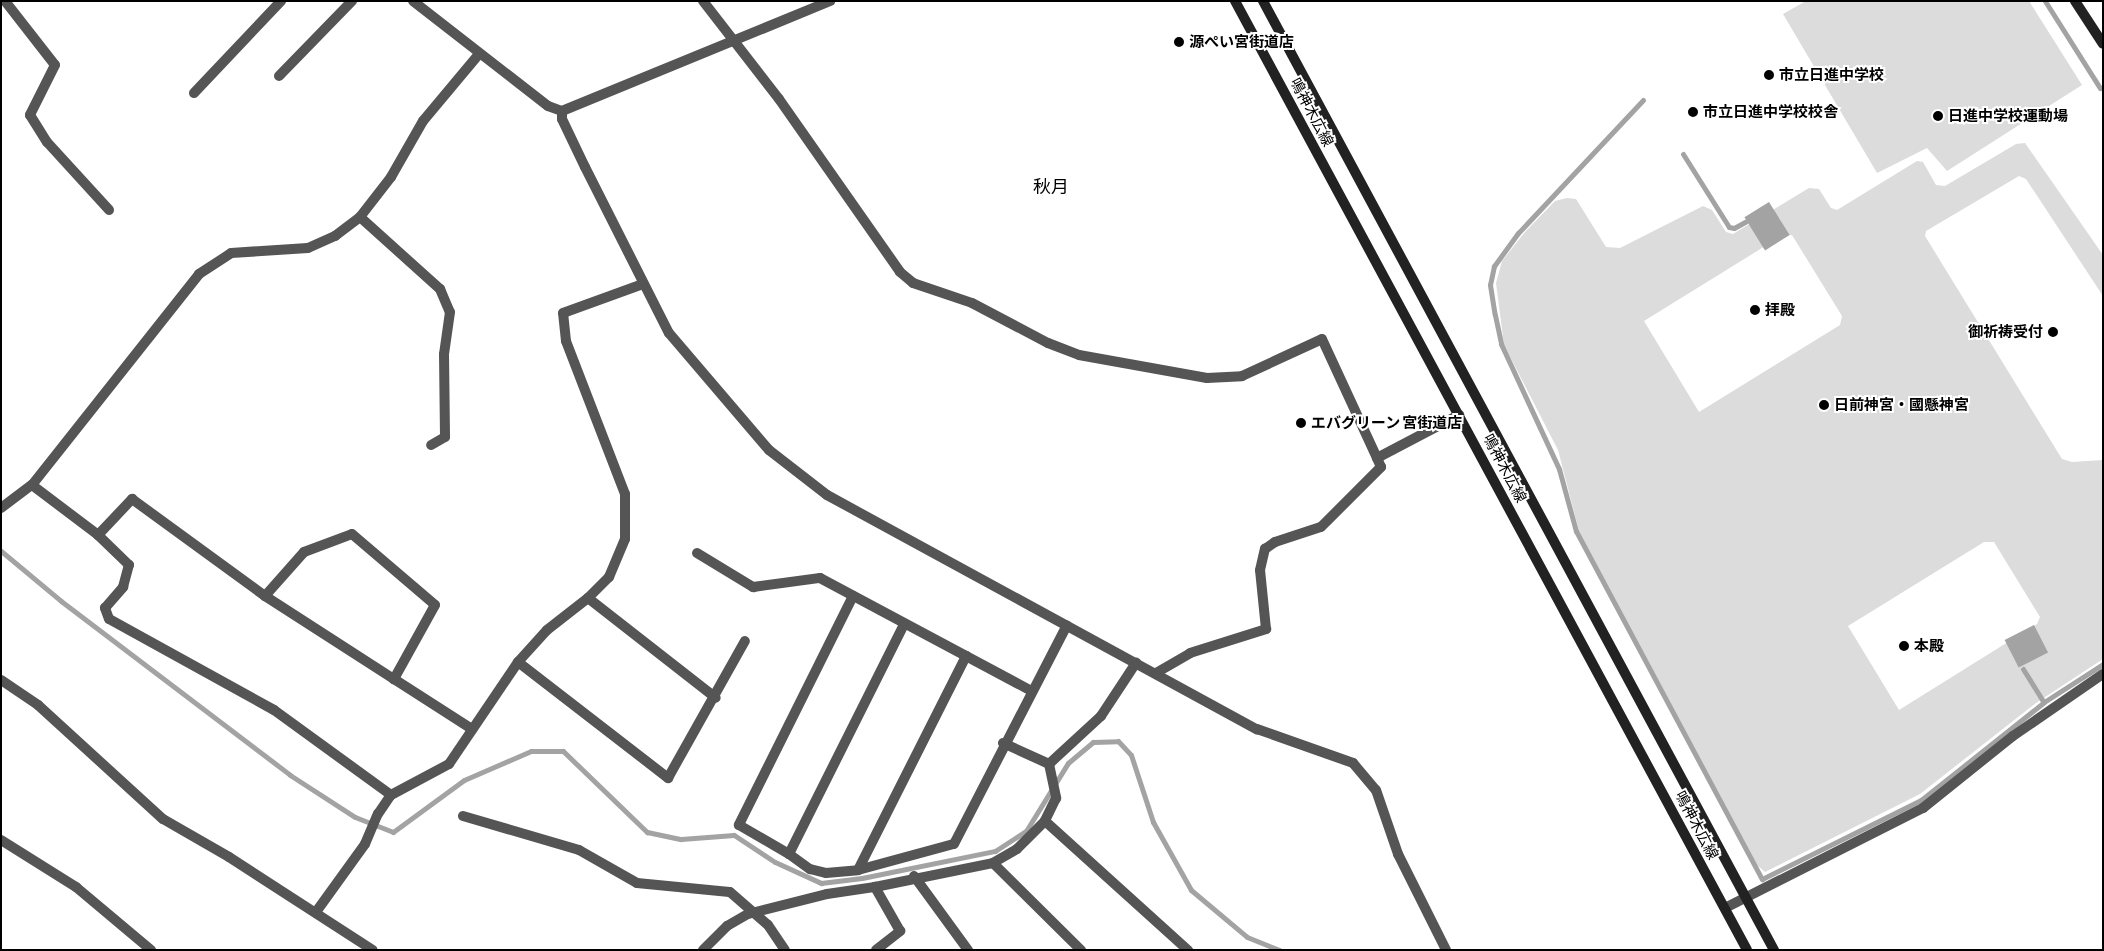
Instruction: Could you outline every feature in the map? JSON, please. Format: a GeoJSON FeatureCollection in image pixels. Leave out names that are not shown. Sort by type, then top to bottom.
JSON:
{"type":"FeatureCollection","features":[{"type":"Feature","properties":{"kind":"main road","name":"鳴神木広線"},"geometry":{"type":"LineString","coordinates":[[1235,1],[1747,950]]}},
{"type":"Feature","properties":{"kind":"main road","name":"鳴神木広線"},"geometry":{"type":"LineString","coordinates":[[1263,1],[1774,950]]}},
{"type":"Feature","properties":{"kind":"main road"},"geometry":{"type":"LineString","coordinates":[[2075,1],[2103,44]]}},
{"type":"Feature","properties":{"kind":"street"},"geometry":{"type":"LineString","coordinates":[[6,1],[55,65],[30,115],[47,142],[109,210]]}},
{"type":"Feature","properties":{"kind":"street"},"geometry":{"type":"LineString","coordinates":[[194,92],[281,1]]}},
{"type":"Feature","properties":{"kind":"street"},"geometry":{"type":"LineString","coordinates":[[279,76],[352,1]]}},
{"type":"Feature","properties":{"kind":"street"},"geometry":{"type":"LineString","coordinates":[[413,1],[478,54],[548,106],[562,111],[830,1]]}},
{"type":"Feature","properties":{"kind":"street"},"geometry":{"type":"LineString","coordinates":[[703,1],[779,99],[900,272],[913,283],[972,303],[1048,343],[1079,355],[1207,378],[1242,376],[1322,340],[1381,466],[1321,527],[1274,542],[1265,549],[1260,570],[1266,629],[1190,653],[1156,673]]}},
{"type":"Feature","properties":{"kind":"street"},"geometry":{"type":"LineString","coordinates":[[1,508],[32,485],[199,274],[231,253],[308,248],[335,236],[360,217],[391,177],[423,121],[478,54]]}},
{"type":"Feature","properties":{"kind":"street"},"geometry":{"type":"LineString","coordinates":[[562,111],[562,119],[669,333],[769,450],[827,495],[1257,728],[1353,763],[1376,790],[1398,854],[1446,950]]}},
{"type":"Feature","properties":{"kind":"street"},"geometry":{"type":"LineString","coordinates":[[360,217],[440,289],[450,312],[444,354],[445,437],[431,445]]}},
{"type":"Feature","properties":{"kind":"street"},"geometry":{"type":"LineString","coordinates":[[316,912],[365,844],[378,814],[391,795],[449,764],[518,662],[547,630],[588,598],[609,577],[625,539],[625,494],[566,341],[563,313],[643,284]]}},
{"type":"Feature","properties":{"kind":"street"},"geometry":{"type":"LineString","coordinates":[[1377,458],[1459,415]]}},
{"type":"Feature","properties":{"kind":"street"},"geometry":{"type":"LineString","coordinates":[[32,485],[98,535],[129,565],[124,587],[105,608],[109,619],[274,710],[391,795]]}},
{"type":"Feature","properties":{"kind":"street"},"geometry":{"type":"LineString","coordinates":[[98,535],[132,499],[264,596],[472,730]]}},
{"type":"Feature","properties":{"kind":"street"},"geometry":{"type":"LineString","coordinates":[[264,596],[304,552],[352,534],[435,605],[394,679]]}},
{"type":"Feature","properties":{"kind":"street"},"geometry":{"type":"LineString","coordinates":[[697,553],[753,588],[820,578],[1032,691]]}},
{"type":"Feature","properties":{"kind":"street"},"geometry":{"type":"LineString","coordinates":[[853,596],[739,825],[788,854],[810,870],[826,873],[858,870],[954,844],[1003,743],[1067,625]]}},
{"type":"Feature","properties":{"kind":"street"},"geometry":{"type":"LineString","coordinates":[[588,598],[716,698]]}},
{"type":"Feature","properties":{"kind":"street"},"geometry":{"type":"LineString","coordinates":[[788,854],[904,624]]}},
{"type":"Feature","properties":{"kind":"street"},"geometry":{"type":"LineString","coordinates":[[518,662],[668,778],[716,698],[746,641]]}},
{"type":"Feature","properties":{"kind":"street"},"geometry":{"type":"LineString","coordinates":[[858,870],[966,656]]}},
{"type":"Feature","properties":{"kind":"street"},"geometry":{"type":"LineString","coordinates":[[1049,764],[1100,716],[1136,663]]}},
{"type":"Feature","properties":{"kind":"street"},"geometry":{"type":"LineString","coordinates":[[1725,908],[1923,808],[2013,736],[2103,674]]}},
{"type":"Feature","properties":{"kind":"street"},"geometry":{"type":"LineString","coordinates":[[1,680],[44,711],[162,819],[316,912],[373,950]]}},
{"type":"Feature","properties":{"kind":"street"},"geometry":{"type":"LineString","coordinates":[[1003,743],[1049,764]]}},
{"type":"Feature","properties":{"kind":"street"},"geometry":{"type":"LineString","coordinates":[[703,950],[727,926],[755,912],[827,894],[875,887],[914,876],[993,863],[1017,850],[1045,820],[1056,798],[1049,764]]}},
{"type":"Feature","properties":{"kind":"street"},"geometry":{"type":"LineString","coordinates":[[463,816],[579,850],[636,883],[730,892],[755,912],[784,950]]}},
{"type":"Feature","properties":{"kind":"street"},"geometry":{"type":"LineString","coordinates":[[1045,820],[1188,950]]}},
{"type":"Feature","properties":{"kind":"street"},"geometry":{"type":"LineString","coordinates":[[1,840],[76,887],[151,950]]}},
{"type":"Feature","properties":{"kind":"street"},"geometry":{"type":"LineString","coordinates":[[993,863],[1081,950]]}},
{"type":"Feature","properties":{"kind":"street"},"geometry":{"type":"LineString","coordinates":[[914,876],[968,950]]}},
{"type":"Feature","properties":{"kind":"street"},"geometry":{"type":"LineString","coordinates":[[875,887],[900,932],[876,950]]}},
{"type":"Feature","properties":{"kind":"shaded area","name":"日進中学校運動場"},"geometry":{"type":"Polygon","coordinates":[[[1806,1],[2029,1],[2082,85],[1947,171],[1927,148],[1877,173],[1783,14],[1806,1]]]}},
{"type":"Feature","properties":{"kind":"shaded area","name":"日前神宮・國懸神宮"},"geometry":{"type":"Polygon","coordinates":[[[2025,143],[2103,255],[2103,296],[2026,179],[2019,176],[1926,231],[1925,236],[2062,459],[2072,462],[2103,460],[2103,659],[2036,703],[1920,794],[1765,872],[1757,865],[1579,531],[1558,450],[1504,345],[1496,283],[1502,261],[1525,232],[1555,201],[1567,198],[1576,199],[1606,247],[1620,248],[1703,206],[1712,210],[1726,232],[1733,234],[1809,188],[1819,189],[1831,208],[1837,210],[1917,161],[1923,162],[1936,185],[1945,186],[2016,144],[2025,143]],[[1783,235],[1644,321],[1699,412],[1840,325],[1842,316],[1792,235],[1783,235]],[[1984,542],[1848,626],[1899,710],[2037,624],[2040,617],[1994,542],[1984,542]]]}},
{"type":"Feature","properties":{"kind":"shaded area"},"geometry":{"type":"Polygon","coordinates":[[[1769,202],[1790,235],[1765,250],[1744,217],[1769,202]]]}},
{"type":"Feature","properties":{"kind":"shaded area"},"geometry":{"type":"Polygon","coordinates":[[[2034,625],[2048,653],[2019,668],[2005,640],[2034,625]]]}},
{"type":"Feature","properties":{"kind":"waterway"},"geometry":{"type":"LineString","coordinates":[[2045,1],[2100,88]]}},
{"type":"Feature","properties":{"kind":"waterway"},"geometry":{"type":"LineString","coordinates":[[1643,100],[1518,233],[1494,266],[1490,285],[1501,344],[1559,469],[1576,531],[1762,879],[1921,800],[2044,702]]}},
{"type":"Feature","properties":{"kind":"waterway"},"geometry":{"type":"LineString","coordinates":[[1683,154],[1729,227],[1734,228],[1745,222]]}},
{"type":"Feature","properties":{"kind":"waterway"},"geometry":{"type":"LineString","coordinates":[[1,551],[61,601],[290,775],[355,817],[393,832],[464,780],[531,751],[563,751],[647,832],[681,839],[734,835],[775,862],[821,883],[862,878],[995,851],[1026,831],[1068,763],[1093,742],[1118,741],[1131,755],[1153,822],[1191,890],[1247,937],[1279,950]]}},
{"type":"Feature","properties":{"kind":"waterway"},"geometry":{"type":"LineString","coordinates":[[2023,669],[2044,702],[2103,664]]}},
{"type":"Feature","properties":{"kind":"place","name":"源ぺい宮街道店"},"geometry":{"type":"Point","coordinates":[1179,42]}},
{"type":"Feature","properties":{"kind":"place","name":"市立日進中学校"},"geometry":{"type":"Point","coordinates":[1769,75]}},
{"type":"Feature","properties":{"kind":"place","name":"市立日進中学校校舎"},"geometry":{"type":"Point","coordinates":[1693,112]}},
{"type":"Feature","properties":{"kind":"place","name":"日進中学校運動場"},"geometry":{"type":"Point","coordinates":[1938,116]}},
{"type":"Feature","properties":{"kind":"place","name":"拝殿"},"geometry":{"type":"Point","coordinates":[1755,310]}},
{"type":"Feature","properties":{"kind":"place","name":"御祈祷受付"},"geometry":{"type":"Point","coordinates":[2053,332]}},
{"type":"Feature","properties":{"kind":"place","name":"日前神宮・國懸神宮"},"geometry":{"type":"Point","coordinates":[1824,405]}},
{"type":"Feature","properties":{"kind":"place","name":"エバグリーン 宮街道店"},"geometry":{"type":"Point","coordinates":[1301,423]}},
{"type":"Feature","properties":{"kind":"place","name":"本殿"},"geometry":{"type":"Point","coordinates":[1904,646]}},
{"type":"Feature","properties":{"kind":"district","name":"秋月"},"geometry":{"type":"Point","coordinates":[1051,187]}}]}
